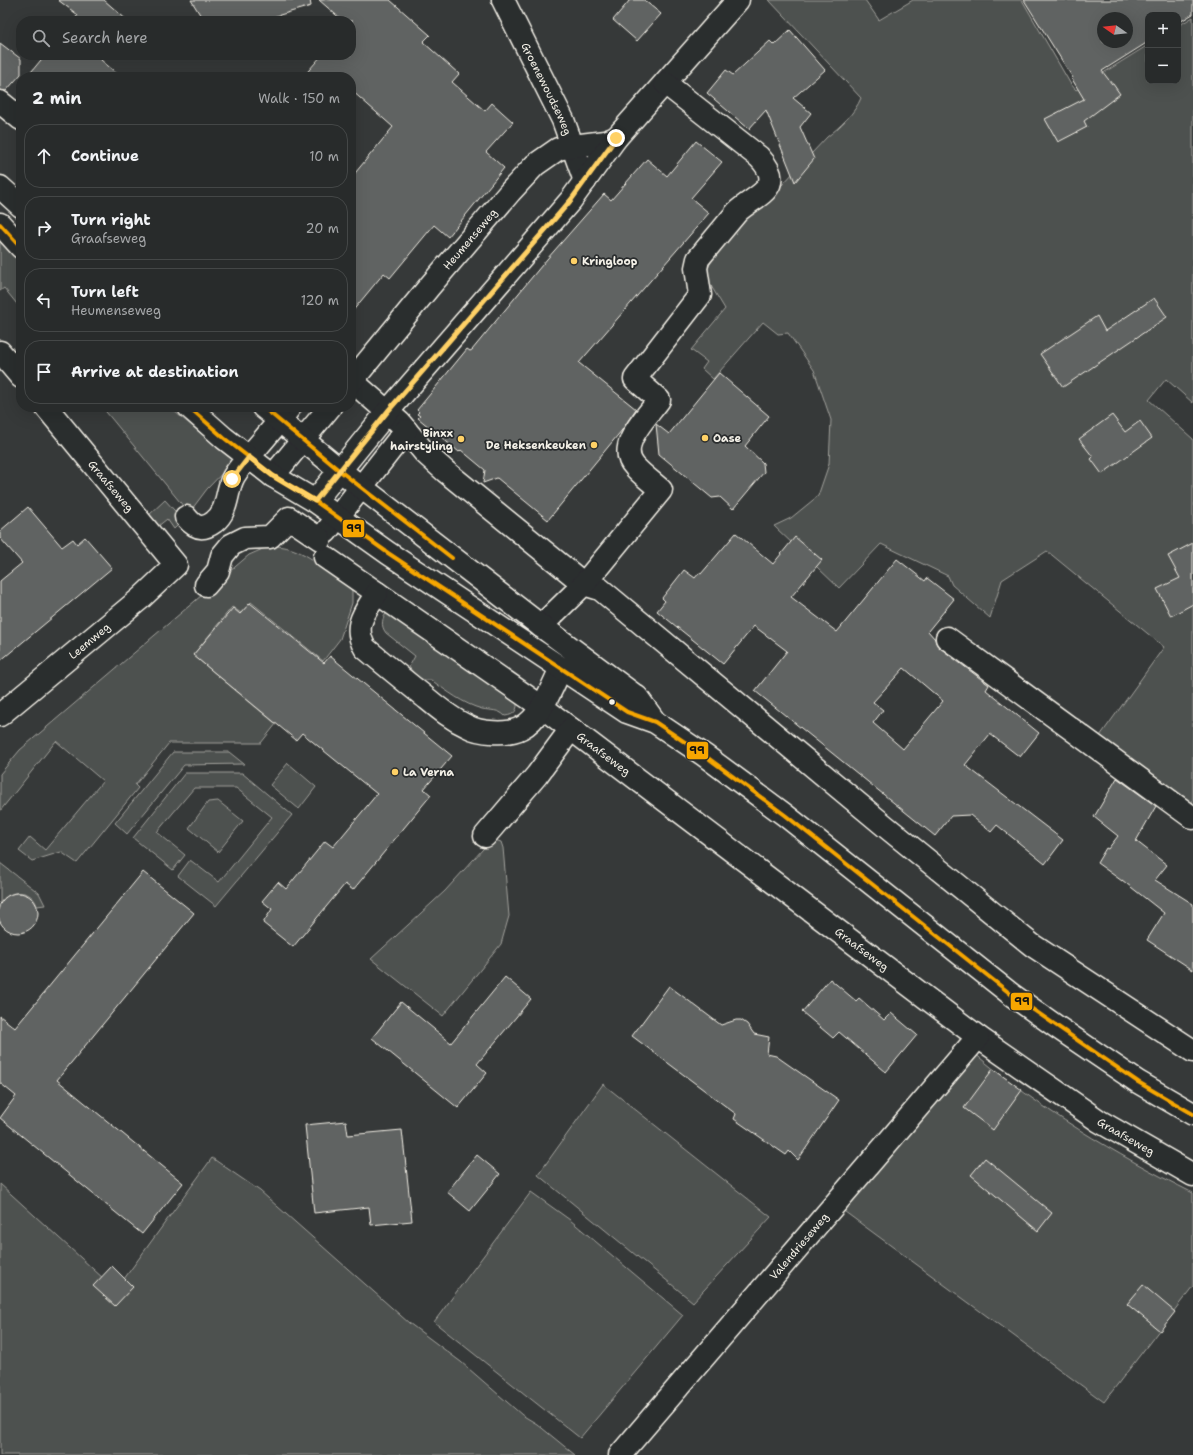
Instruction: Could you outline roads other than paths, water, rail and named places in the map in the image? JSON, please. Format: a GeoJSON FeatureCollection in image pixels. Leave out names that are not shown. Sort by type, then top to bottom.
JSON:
{"type":"FeatureCollection","features":[{"type":"Feature","properties":{"kind":"street","name":"Groenewoudseweg"},"geometry":{"type":"LineString","coordinates":[[503,0],[563,120],[585,181]]}},
{"type":"Feature","properties":{"kind":"street"},"geometry":{"type":"LineString","coordinates":[[315,501],[402,394],[571,200],[616,138],[738,0]]}},
{"type":"Feature","properties":{"kind":"street"},"geometry":{"type":"LineString","coordinates":[[541,626],[584,584],[661,490],[634,466],[629,458],[628,448],[630,438],[659,400],[635,379],[700,295],[696,268],[698,259],[736,212],[761,195],[768,187],[770,178],[765,163],[665,83]]}},
{"type":"Feature","properties":{"kind":"street"},"geometry":{"type":"LineString","coordinates":[[0,102],[16,115]]}},
{"type":"Feature","properties":{"kind":"street","name":"Heumenseweg"},"geometry":{"type":"LineString","coordinates":[[356,375],[505,198],[535,165],[558,149],[595,144],[616,138]]}},
{"type":"Feature","properties":{"kind":"street"},"geometry":{"type":"LineString","coordinates":[[0,187],[16,201]]}},
{"type":"Feature","properties":{"kind":"street"},"geometry":{"type":"LineString","coordinates":[[0,224],[16,242]]}},
{"type":"Feature","properties":{"kind":"street"},"geometry":{"type":"LineString","coordinates":[[0,352],[16,371]]}},
{"type":"Feature","properties":{"kind":"street"},"geometry":{"type":"LineString","coordinates":[[366,363],[365,376],[369,385],[378,393],[389,396],[402,394]]}},
{"type":"Feature","properties":{"kind":"street"},"geometry":{"type":"LineString","coordinates":[[356,385],[388,411],[406,430],[424,453],[445,471],[584,584],[600,589],[879,821],[1032,944],[1193,1052]]}},
{"type":"Feature","properties":{"kind":"street","name":"Graafseweg"},"geometry":{"type":"LineString","coordinates":[[50,412],[176,565]]}},
{"type":"Feature","properties":{"kind":"street"},"geometry":{"type":"LineString","coordinates":[[195,412],[224,438],[273,476],[315,501],[388,553],[627,712],[655,722],[744,784],[1012,995],[1138,1082],[1193,1114]]}},
{"type":"Feature","properties":{"kind":"street"},"geometry":{"type":"LineString","coordinates":[[186,517],[193,525],[200,527],[208,526],[220,516],[226,503],[232,479],[249,457],[277,412],[302,440],[361,488],[541,626],[637,697],[655,722]]}},
{"type":"Feature","properties":{"kind":"street"},"geometry":{"type":"LineString","coordinates":[[273,476],[326,412]]}},
{"type":"Feature","properties":{"kind":"street"},"geometry":{"type":"LineString","coordinates":[[319,548],[338,517],[406,430]]}},
{"type":"Feature","properties":{"kind":"street"},"geometry":{"type":"LineString","coordinates":[[220,516],[245,538]]}},
{"type":"Feature","properties":{"kind":"street","name":"Graafseweg"},"geometry":{"type":"LineString","coordinates":[[245,538],[270,537],[289,518],[319,548],[376,593],[542,707],[978,1037],[1099,1121],[1193,1175]]}},
{"type":"Feature","properties":{"kind":"street"},"geometry":{"type":"LineString","coordinates":[[206,585],[218,571],[219,564],[226,550],[236,541],[245,538]]}},
{"type":"Feature","properties":{"kind":"street","name":"Leemweg"},"geometry":{"type":"LineString","coordinates":[[0,715],[141,598],[176,565]]}},
{"type":"Feature","properties":{"kind":"street"},"geometry":{"type":"LineString","coordinates":[[376,593],[363,615],[359,628],[360,640],[365,648],[446,714],[468,727],[484,731],[504,732],[520,728],[530,721],[542,707],[561,668]]}},
{"type":"Feature","properties":{"kind":"street"},"geometry":{"type":"LineString","coordinates":[[947,638],[1193,818]]}},
{"type":"Feature","properties":{"kind":"street"},"geometry":{"type":"LineString","coordinates":[[485,836],[537,775],[571,729]]}},
{"type":"Feature","properties":{"kind":"street","name":"Valendrieseweg"},"geometry":{"type":"LineString","coordinates":[[620,1455],[978,1037]]}},
{"type":"Feature","properties":{"kind":"place","name":"Kringloop"},"geometry":{"type":"Point","coordinates":[574,261]}},
{"type":"Feature","properties":{"kind":"place","name":"Oase"},"geometry":{"type":"Point","coordinates":[705,438]}},
{"type":"Feature","properties":{"kind":"place","name":"Binxx hairstyling"},"geometry":{"type":"Point","coordinates":[461,439]}},
{"type":"Feature","properties":{"kind":"place","name":"De Heksenkeuken"},"geometry":{"type":"Point","coordinates":[594,445]}},
{"type":"Feature","properties":{"kind":"place","name":"La Verna"},"geometry":{"type":"Point","coordinates":[395,772]}}]}
